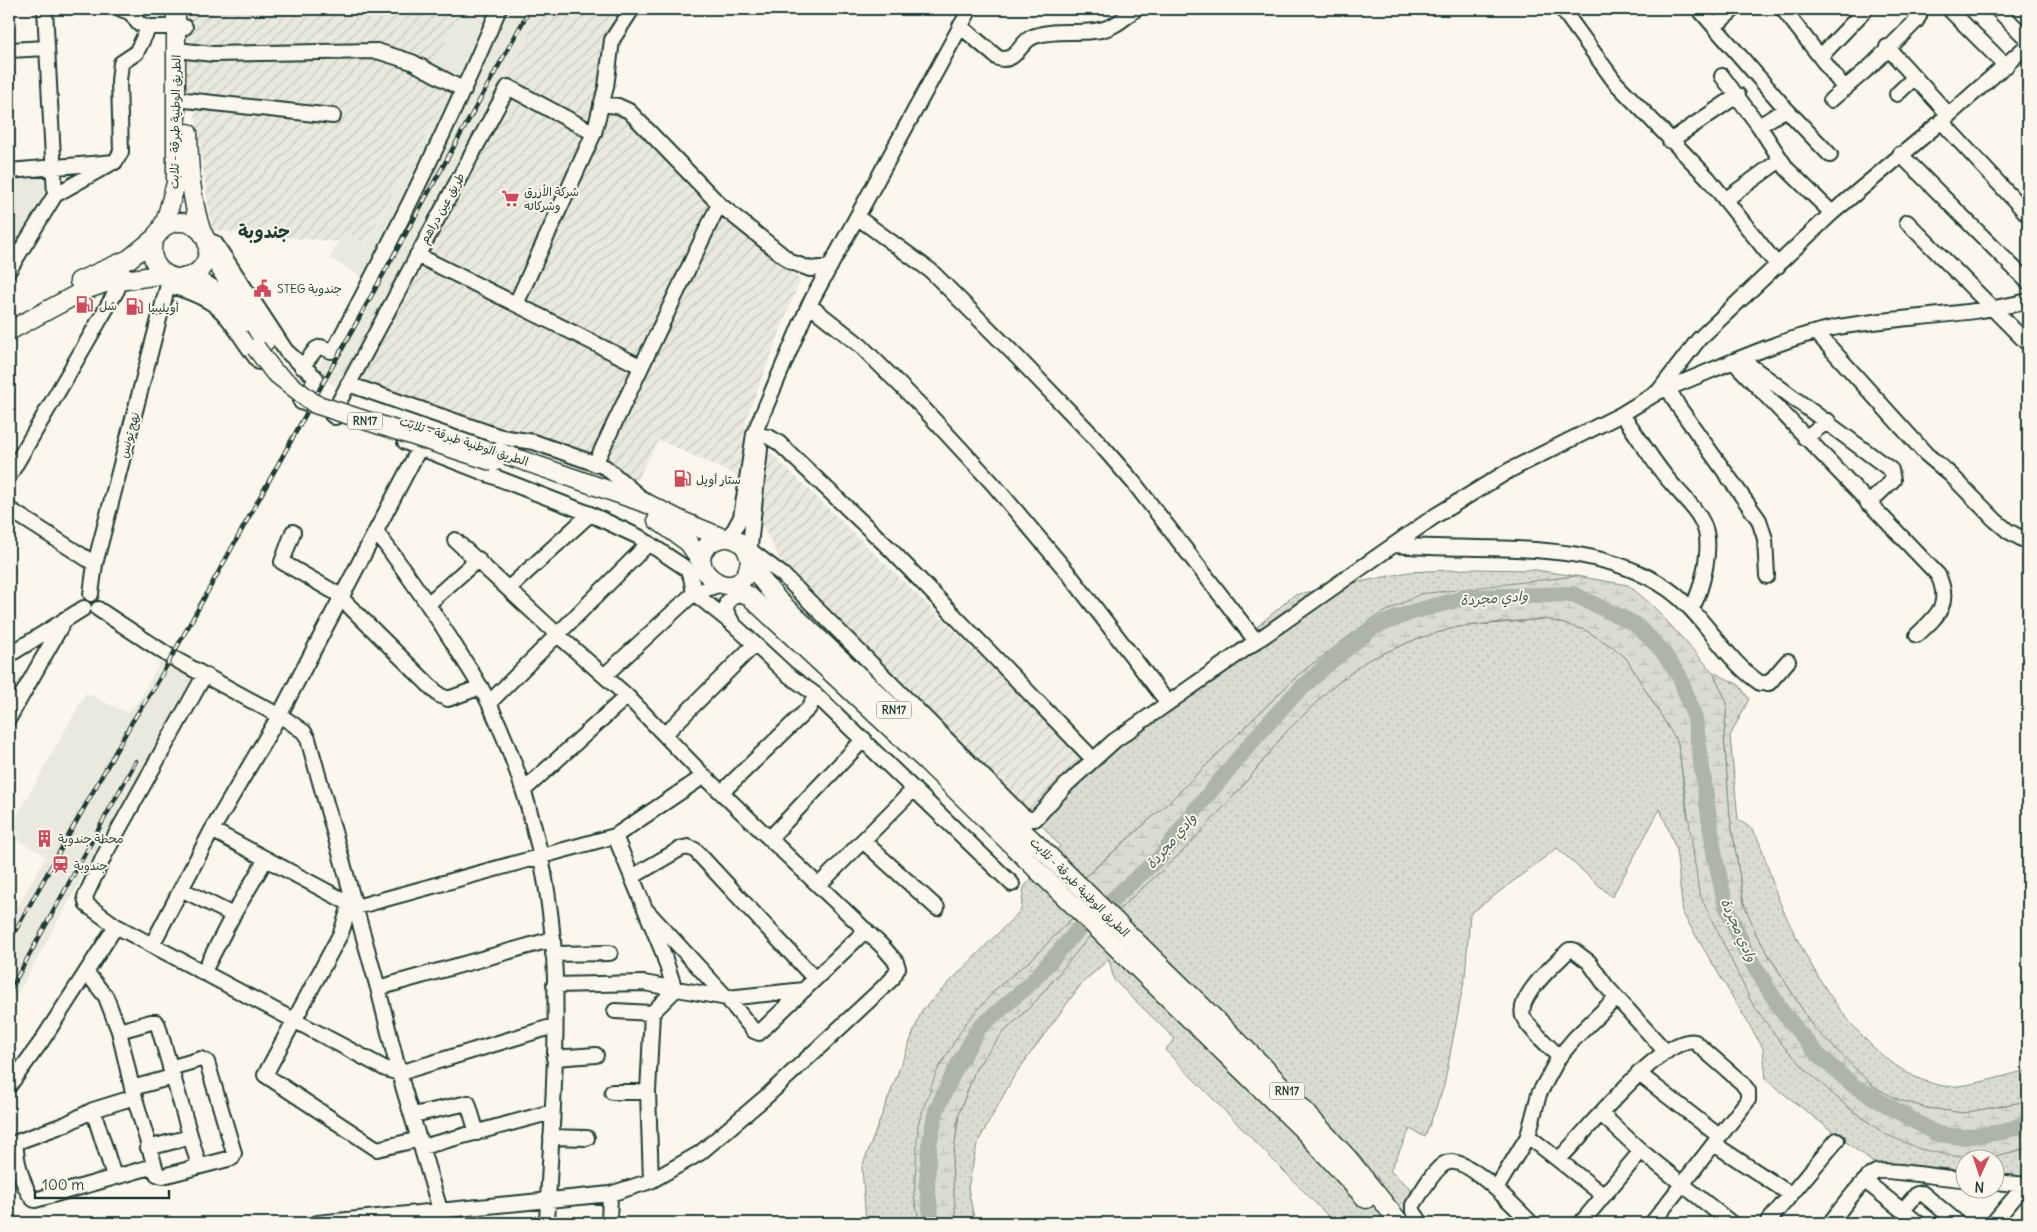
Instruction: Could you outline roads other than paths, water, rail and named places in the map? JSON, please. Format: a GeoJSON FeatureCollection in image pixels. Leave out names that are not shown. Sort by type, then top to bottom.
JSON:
{"type":"FeatureCollection","features":[{"type":"Feature","properties":{"kind":"main road","name":"الطريق الوطنية طبرقة - تلابت"},"geometry":{"type":"LineString","coordinates":[[176,9],[181,27]]}},
{"type":"Feature","properties":{"kind":"main road","name":"الطريق الوطنية طبرقة - تلابت"},"geometry":{"type":"LineString","coordinates":[[185,9],[181,27],[183,183],[206,240],[260,345]]}},
{"type":"Feature","properties":{"kind":"main road","name":"الطريق الوطنية طبرقة - تلابت"},"geometry":{"type":"LineString","coordinates":[[157,235],[183,183],[186,100],[181,50]]}},
{"type":"Feature","properties":{"kind":"main road"},"geometry":{"type":"LineString","coordinates":[[9,320],[81,280],[129,258],[165,227],[181,222],[196,227],[206,240],[208,256],[200,270],[173,278],[120,279],[85,290],[9,331]]}},
{"type":"Feature","properties":{"kind":"main road","name":"RN17"},"geometry":{"type":"LineString","coordinates":[[157,235],[153,245],[155,262],[173,278]]}},
{"type":"Feature","properties":{"kind":"main road","name":"الطريق الوطنية طبرقة - تلابت"},"geometry":{"type":"LineString","coordinates":[[173,278],[206,284],[225,300],[260,345],[287,369],[324,394],[641,512],[675,530],[689,543],[703,566]]}},
{"type":"Feature","properties":{"kind":"main road","name":"الطريق الوطنية طبرقة - تلابت"},"geometry":{"type":"LineString","coordinates":[[496,457],[648,504],[682,522],[724,538]]}},
{"type":"Feature","properties":{"kind":"main road"},"geometry":{"type":"LineString","coordinates":[[703,566],[703,556],[710,544],[724,538]]}},
{"type":"Feature","properties":{"kind":"main road","name":"RN17"},"geometry":{"type":"LineString","coordinates":[[724,538],[732,538],[748,552]]}},
{"type":"Feature","properties":{"kind":"main road","name":"الطريق الوطنية طبرقة - تلابت"},"geometry":{"type":"LineString","coordinates":[[748,552],[760,575],[780,602],[1046,853],[1294,1098],[1346,1156],[1400,1223]]}},
{"type":"Feature","properties":{"kind":"main road"},"geometry":{"type":"LineString","coordinates":[[730,583],[745,575],[748,552]]}},
{"type":"Feature","properties":{"kind":"main road","name":"RN17"},"geometry":{"type":"LineString","coordinates":[[703,566],[713,581],[730,583]]}},
{"type":"Feature","properties":{"kind":"main road","name":"الطريق الوطنية طبرقة - تلابت"},"geometry":{"type":"LineString","coordinates":[[730,583],[749,596],[920,755],[1032,867],[1302,1129],[1387,1223]]}},
{"type":"Feature","properties":{"kind":"street"},"geometry":{"type":"LineString","coordinates":[[45,9],[55,195]]}},
{"type":"Feature","properties":{"kind":"street"},"geometry":{"type":"LineString","coordinates":[[121,9],[131,13],[138,22],[149,26],[181,27]]}},
{"type":"Feature","properties":{"kind":"street"},"geometry":{"type":"LineString","coordinates":[[302,367],[316,349],[334,350],[372,280],[464,90],[499,9]]}},
{"type":"Feature","properties":{"kind":"street"},"geometry":{"type":"LineString","coordinates":[[516,304],[594,133],[612,40],[632,9]]}},
{"type":"Feature","properties":{"kind":"street"},"geometry":{"type":"LineString","coordinates":[[724,538],[734,530],[740,517],[763,413],[809,305],[970,9]]}},
{"type":"Feature","properties":{"kind":"street"},"geometry":{"type":"LineString","coordinates":[[960,26],[998,58],[1006,59],[1014,55],[1026,41],[1034,36],[1053,32],[1083,32],[1109,27],[1136,9]]}},
{"type":"Feature","properties":{"kind":"street"},"geometry":{"type":"LineString","coordinates":[[1562,9],[1616,82],[1725,200],[1778,266]]}},
{"type":"Feature","properties":{"kind":"street"},"geometry":{"type":"LineString","coordinates":[[1699,9],[1786,110],[1830,155]]}},
{"type":"Feature","properties":{"kind":"street"},"geometry":{"type":"LineString","coordinates":[[1715,26],[1734,9]]}},
{"type":"Feature","properties":{"kind":"street"},"geometry":{"type":"LineString","coordinates":[[1821,56],[1866,9]]}},
{"type":"Feature","properties":{"kind":"street"},"geometry":{"type":"LineString","coordinates":[[1831,100],[1845,89],[1918,18],[1918,12],[1914,9]]}},
{"type":"Feature","properties":{"kind":"street"},"geometry":{"type":"LineString","coordinates":[[1949,9],[2006,66]]}},
{"type":"Feature","properties":{"kind":"street"},"geometry":{"type":"LineString","coordinates":[[1996,9],[2028,40]]}},
{"type":"Feature","properties":{"kind":"street"},"geometry":{"type":"LineString","coordinates":[[1790,12],[1845,89]]}},
{"type":"Feature","properties":{"kind":"street"},"geometry":{"type":"LineString","coordinates":[[9,270],[55,195],[114,162],[121,152],[119,81],[121,63],[136,53],[149,26]]}},
{"type":"Feature","properties":{"kind":"street"},"geometry":{"type":"LineString","coordinates":[[1663,390],[1699,339],[1832,213],[2006,66],[2028,45]]}},
{"type":"Feature","properties":{"kind":"street"},"geometry":{"type":"LineString","coordinates":[[1887,47],[1915,77],[1945,118],[2028,215]]}},
{"type":"Feature","properties":{"kind":"street"},"geometry":{"type":"LineString","coordinates":[[9,50],[47,48]]}},
{"type":"Feature","properties":{"kind":"street"},"geometry":{"type":"LineString","coordinates":[[181,50],[213,54],[377,51],[412,62],[464,90]]}},
{"type":"Feature","properties":{"kind":"street"},"geometry":{"type":"LineString","coordinates":[[1722,76],[1760,126],[1780,160],[1832,213]]}},
{"type":"Feature","properties":{"kind":"street"},"geometry":{"type":"LineString","coordinates":[[1897,94],[1915,77]]}},
{"type":"Feature","properties":{"kind":"street","name":"طريق عين دراهم"},"geometry":{"type":"LineString","coordinates":[[420,447],[332,416],[508,87],[594,133]]}},
{"type":"Feature","properties":{"kind":"street"},"geometry":{"type":"LineString","coordinates":[[1670,140],[1738,95]]}},
{"type":"Feature","properties":{"kind":"street"},"geometry":{"type":"LineString","coordinates":[[186,100],[333,116]]}},
{"type":"Feature","properties":{"kind":"street"},"geometry":{"type":"LineString","coordinates":[[601,104],[618,106],[629,111],[719,204],[791,262],[810,269],[830,268]]}},
{"type":"Feature","properties":{"kind":"street"},"geometry":{"type":"LineString","coordinates":[[1760,126],[1786,110]]}},
{"type":"Feature","properties":{"kind":"street"},"geometry":{"type":"LineString","coordinates":[[1900,154],[2028,282]]}},
{"type":"Feature","properties":{"kind":"street"},"geometry":{"type":"LineString","coordinates":[[1725,200],[1780,160]]}},
{"type":"Feature","properties":{"kind":"street"},"geometry":{"type":"LineString","coordinates":[[9,170],[114,162]]}},
{"type":"Feature","properties":{"kind":"street"},"geometry":{"type":"LineString","coordinates":[[595,464],[640,366],[719,204]]}},
{"type":"Feature","properties":{"kind":"street"},"geometry":{"type":"LineString","coordinates":[[857,217],[931,272],[1012,351],[1093,436],[1134,483],[1256,641]]}},
{"type":"Feature","properties":{"kind":"street"},"geometry":{"type":"LineString","coordinates":[[1907,222],[2028,344]]}},
{"type":"Feature","properties":{"kind":"street"},"geometry":{"type":"LineString","coordinates":[[173,278],[218,306],[229,317],[270,378],[303,403],[316,378],[286,351],[215,243],[206,240]]}},
{"type":"Feature","properties":{"kind":"street"},"geometry":{"type":"LineString","coordinates":[[417,255],[640,366]]}},
{"type":"Feature","properties":{"kind":"street"},"geometry":{"type":"LineString","coordinates":[[9,476],[113,298],[129,258]]}},
{"type":"Feature","properties":{"kind":"street","name":"نهج تونس"},"geometry":{"type":"LineString","coordinates":[[90,594],[95,564],[173,278]]}},
{"type":"Feature","properties":{"kind":"street"},"geometry":{"type":"LineString","coordinates":[[757,435],[748,552],[783,575],[1029,819],[1035,819],[1092,759],[1168,703],[1435,516],[1510,470],[1622,414],[1663,390],[1782,342],[1816,332],[1923,315],[1994,310],[2028,301]]}},
{"type":"Feature","properties":{"kind":"street"},"geometry":{"type":"LineString","coordinates":[[809,305],[861,346],[965,453],[1029,525],[1168,703]]}},
{"type":"Feature","properties":{"kind":"street"},"geometry":{"type":"LineString","coordinates":[[1816,332],[1926,454],[1951,475],[2002,526],[2028,542]]}},
{"type":"Feature","properties":{"kind":"street"},"geometry":{"type":"LineString","coordinates":[[1737,360],[1828,421],[1894,473],[1893,480],[1868,504]]}},
{"type":"Feature","properties":{"kind":"street"},"geometry":{"type":"LineString","coordinates":[[1737,360],[1805,438],[1930,565],[1940,580],[1943,601],[1939,613],[1917,635]]}},
{"type":"Feature","properties":{"kind":"street"},"geometry":{"type":"LineString","coordinates":[[348,384],[501,437],[534,442],[595,464],[615,474],[648,504]]}},
{"type":"Feature","properties":{"kind":"street"},"geometry":{"type":"LineString","coordinates":[[1663,390],[1678,406],[1759,520],[1765,539],[1767,576]]}},
{"type":"Feature","properties":{"kind":"street"},"geometry":{"type":"LineString","coordinates":[[1622,414],[1663,473],[1704,526],[1706,539],[1704,570],[1700,590],[1692,608]]}},
{"type":"Feature","properties":{"kind":"street"},"geometry":{"type":"LineString","coordinates":[[1805,438],[1828,421]]}},
{"type":"Feature","properties":{"kind":"street"},"geometry":{"type":"LineString","coordinates":[[757,435],[769,437],[779,443],[890,549],[1092,759]]}},
{"type":"Feature","properties":{"kind":"street"},"geometry":{"type":"LineString","coordinates":[[152,945],[212,830],[279,716],[420,447],[590,514],[649,543],[668,555],[689,572],[694,593],[734,625],[787,674],[816,695],[864,739],[1012,884]]}},
{"type":"Feature","properties":{"kind":"street"},"geometry":{"type":"LineString","coordinates":[[9,509],[95,564]]}},
{"type":"Feature","properties":{"kind":"street"},"geometry":{"type":"LineString","coordinates":[[509,588],[590,514]]}},
{"type":"Feature","properties":{"kind":"street"},"geometry":{"type":"LineString","coordinates":[[293,532],[282,562],[342,598],[439,695],[448,699],[481,687]]}},
{"type":"Feature","properties":{"kind":"street"},"geometry":{"type":"LineString","coordinates":[[377,532],[429,603],[481,687],[524,790],[540,856],[553,954],[554,1058],[547,1223]]}},
{"type":"Feature","properties":{"kind":"street"},"geometry":{"type":"LineString","coordinates":[[317,1223],[443,1218],[610,1194],[651,1181],[700,1153],[768,1095],[892,979],[898,968],[896,962],[866,930],[704,776],[627,696],[455,540]]}},
{"type":"Feature","properties":{"kind":"street"},"geometry":{"type":"LineString","coordinates":[[489,703],[559,636],[649,543]]}},
{"type":"Feature","properties":{"kind":"street"},"geometry":{"type":"LineString","coordinates":[[668,555],[684,558],[689,551],[689,543]]}},
{"type":"Feature","properties":{"kind":"street"},"geometry":{"type":"LineString","coordinates":[[1395,545],[1442,549],[1548,551],[1589,557],[1632,570],[1667,589],[1692,608],[1721,645],[1760,683],[1769,683],[1788,661]]}},
{"type":"Feature","properties":{"kind":"street"},"geometry":{"type":"LineString","coordinates":[[429,603],[478,560]]}},
{"type":"Feature","properties":{"kind":"street"},"geometry":{"type":"LineString","coordinates":[[694,593],[703,566]]}},
{"type":"Feature","properties":{"kind":"street"},"geometry":{"type":"LineString","coordinates":[[604,675],[694,593],[760,575],[770,573],[783,575]]}},
{"type":"Feature","properties":{"kind":"street"},"geometry":{"type":"LineString","coordinates":[[90,594],[99,599],[98,609],[91,612],[84,608],[82,600],[90,594]]}},
{"type":"Feature","properties":{"kind":"street"},"geometry":{"type":"LineString","coordinates":[[734,625],[726,611],[728,602],[737,594],[749,596]]}},
{"type":"Feature","properties":{"kind":"street"},"geometry":{"type":"LineString","coordinates":[[9,655],[84,608]]}},
{"type":"Feature","properties":{"kind":"street"},"geometry":{"type":"LineString","coordinates":[[98,609],[171,657],[279,716],[304,732],[308,739],[353,906],[378,988],[399,1073],[443,1218]]}},
{"type":"Feature","properties":{"kind":"street"},"geometry":{"type":"LineString","coordinates":[[9,718],[65,619]]}},
{"type":"Feature","properties":{"kind":"street"},"geometry":{"type":"LineString","coordinates":[[665,734],[754,645]]}},
{"type":"Feature","properties":{"kind":"street"},"geometry":{"type":"LineString","coordinates":[[204,676],[110,846],[85,897],[87,905],[116,926],[203,973],[399,1073],[554,1026]]}},
{"type":"Feature","properties":{"kind":"street"},"geometry":{"type":"LineString","coordinates":[[722,792],[809,708],[816,695]]}},
{"type":"Feature","properties":{"kind":"street"},"geometry":{"type":"LineString","coordinates":[[524,790],[627,696]]}},
{"type":"Feature","properties":{"kind":"street"},"geometry":{"type":"LineString","coordinates":[[770,838],[864,739]]}},
{"type":"Feature","properties":{"kind":"street"},"geometry":{"type":"LineString","coordinates":[[212,830],[353,906],[615,836],[704,776]]}},
{"type":"Feature","properties":{"kind":"street"},"geometry":{"type":"LineString","coordinates":[[819,885],[914,788]]}},
{"type":"Feature","properties":{"kind":"street"},"geometry":{"type":"LineString","coordinates":[[615,836],[646,910],[676,990]]}},
{"type":"Feature","properties":{"kind":"street"},"geometry":{"type":"LineString","coordinates":[[863,840],[937,908]]}},
{"type":"Feature","properties":{"kind":"street"},"geometry":{"type":"LineString","coordinates":[[632,877],[680,849],[688,847],[695,850],[815,979]]}},
{"type":"Feature","properties":{"kind":"street"},"geometry":{"type":"LineString","coordinates":[[203,973],[266,859]]}},
{"type":"Feature","properties":{"kind":"street"},"geometry":{"type":"LineString","coordinates":[[181,889],[233,916]]}},
{"type":"Feature","properties":{"kind":"street"},"geometry":{"type":"LineString","coordinates":[[353,906],[341,933],[266,1070],[267,1078],[377,1148],[421,1143],[477,1133],[552,1112]]}},
{"type":"Feature","properties":{"kind":"street"},"geometry":{"type":"LineString","coordinates":[[646,910],[727,998],[754,1031],[759,1033],[866,930]]}},
{"type":"Feature","properties":{"kind":"street"},"geometry":{"type":"LineString","coordinates":[[9,1086],[32,1056],[116,926]]}},
{"type":"Feature","properties":{"kind":"street"},"geometry":{"type":"LineString","coordinates":[[378,988],[552,939]]}},
{"type":"Feature","properties":{"kind":"street"},"geometry":{"type":"LineString","coordinates":[[1559,1057],[1523,1016],[1524,1003],[1530,990],[1568,950],[1573,950],[1589,962],[1616,998],[1666,1052]]}},
{"type":"Feature","properties":{"kind":"street"},"geometry":{"type":"LineString","coordinates":[[553,954],[610,953]]}},
{"type":"Feature","properties":{"kind":"street"},"geometry":{"type":"LineString","coordinates":[[86,973],[106,996],[119,1031],[133,1093],[148,1148],[154,1166],[160,1176],[232,1158],[234,1153],[207,1062],[201,1059],[133,1093],[66,1124],[13,1139],[14,1151],[31,1199],[40,1199],[114,1176],[154,1166]]}},
{"type":"Feature","properties":{"kind":"street"},"geometry":{"type":"LineString","coordinates":[[554,985],[644,983],[727,998],[804,990]]}},
{"type":"Feature","properties":{"kind":"street"},"geometry":{"type":"LineString","coordinates":[[615,1011],[652,1012],[676,990]]}},
{"type":"Feature","properties":{"kind":"street"},"geometry":{"type":"LineString","coordinates":[[1496,1189],[1528,1136],[1539,1094],[1559,1057],[1575,1038],[1616,998]]}},
{"type":"Feature","properties":{"kind":"street"},"geometry":{"type":"LineString","coordinates":[[651,1181],[648,1092],[652,1012]]}},
{"type":"Feature","properties":{"kind":"street"},"geometry":{"type":"LineString","coordinates":[[119,1031],[156,1022],[199,1166]]}},
{"type":"Feature","properties":{"kind":"street"},"geometry":{"type":"LineString","coordinates":[[1558,1159],[1638,1073],[1666,1052],[1688,1041],[1695,1042],[1742,1083],[1748,1091],[1748,1100],[1652,1223]]}},
{"type":"Feature","properties":{"kind":"street"},"geometry":{"type":"LineString","coordinates":[[554,1058],[596,1055]]}},
{"type":"Feature","properties":{"kind":"street"},"geometry":{"type":"LineString","coordinates":[[1638,1073],[1717,1140],[1790,1194]]}},
{"type":"Feature","properties":{"kind":"street"},"geometry":{"type":"LineString","coordinates":[[612,1092],[648,1092]]}},
{"type":"Feature","properties":{"kind":"street"},"geometry":{"type":"LineString","coordinates":[[413,1115],[468,1103],[477,1133]]}},
{"type":"Feature","properties":{"kind":"street"},"geometry":{"type":"LineString","coordinates":[[93,1110],[114,1176]]}},
{"type":"Feature","properties":{"kind":"street"},"geometry":{"type":"LineString","coordinates":[[1601,1114],[1641,1151],[1732,1223]]}},
{"type":"Feature","properties":{"kind":"street"},"geometry":{"type":"LineString","coordinates":[[551,1136],[587,1138]]}},
{"type":"Feature","properties":{"kind":"street"},"geometry":{"type":"LineString","coordinates":[[1528,1136],[1603,1194]]}},
{"type":"Feature","properties":{"kind":"street"},"geometry":{"type":"LineString","coordinates":[[148,1148],[190,1137]]}},
{"type":"Feature","properties":{"kind":"street"},"geometry":{"type":"LineString","coordinates":[[1767,1223],[1837,1140]]}},
{"type":"Feature","properties":{"kind":"street"},"geometry":{"type":"LineString","coordinates":[[1581,1223],[1603,1194],[1641,1151]]}},
{"type":"Feature","properties":{"kind":"street"},"geometry":{"type":"LineString","coordinates":[[1420,1223],[1413,1211],[1413,1205],[1439,1168],[1446,1163],[1454,1162],[1463,1165],[1496,1189],[1531,1223]]}},
{"type":"Feature","properties":{"kind":"street"},"geometry":{"type":"LineString","coordinates":[[1835,1222],[1875,1172],[1886,1170],[1954,1179]]}},
{"type":"Feature","properties":{"kind":"street"},"geometry":{"type":"LineString","coordinates":[[1866,1181],[1918,1223]]}},
{"type":"Feature","properties":{"kind":"street"},"geometry":{"type":"LineString","coordinates":[[2004,1183],[2026,1185]]}},
{"type":"Feature","properties":{"kind":"street"},"geometry":{"type":"LineString","coordinates":[[1999,1221],[2026,1185]]}},
{"type":"Feature","properties":{"kind":"street"},"geometry":{"type":"LineString","coordinates":[[1903,1210],[1917,1194],[1922,1193],[1958,1223]]}},
{"type":"Feature","properties":{"kind":"street"},"geometry":{"type":"LineString","coordinates":[[609,1223],[610,1194]]}},
{"type":"Feature","properties":{"kind":"waterway","name":"وادي مجردة"},"geometry":{"type":"LineString","coordinates":[[932,1223],[927,1186],[929,1145],[936,1111],[956,1068],[979,1028],[1031,983],[1076,932],[1161,856],[1193,813],[1256,737],[1291,698],[1329,663],[1374,627],[1412,612],[1468,597],[1573,594],[1635,624],[1660,648],[1680,677],[1695,719],[1714,852],[1725,903],[1746,952],[1781,1010],[1817,1054],[1854,1086],[1937,1134],[1964,1137],[2002,1132],[2028,1123]]}},
{"type":"Feature","properties":{"kind":"railway"},"geometry":{"type":"LineString","coordinates":[[9,942],[132,722],[156,685],[530,9]]}},
{"type":"Feature","properties":{"kind":"railway"},"geometry":{"type":"LineString","coordinates":[[9,992],[136,761]]}},
{"type":"Feature","properties":{"kind":"place","name":"شركة الأزرق وشركائه"},"geometry":{"type":"Point","coordinates":[510,198]}},
{"type":"Feature","properties":{"kind":"place","name":"STEG جندوبة"},"geometry":{"type":"Point","coordinates":[263,288]}},
{"type":"Feature","properties":{"kind":"place","name":"شل"},"geometry":{"type":"Point","coordinates":[85,305]}},
{"type":"Feature","properties":{"kind":"place","name":"أويليبيا"},"geometry":{"type":"Point","coordinates":[134,307]}},
{"type":"Feature","properties":{"kind":"place","name":"ستار أويل"},"geometry":{"type":"Point","coordinates":[682,479]}},
{"type":"Feature","properties":{"kind":"place","name":"محطة جندوبة"},"geometry":{"type":"Point","coordinates":[44,838]}},
{"type":"Feature","properties":{"kind":"place","name":"جندوبة"},"geometry":{"type":"Point","coordinates":[60,865]}},
{"type":"Feature","properties":{"kind":"district","name":"جندوبة"},"geometry":{"type":"Point","coordinates":[264,231]}}]}
